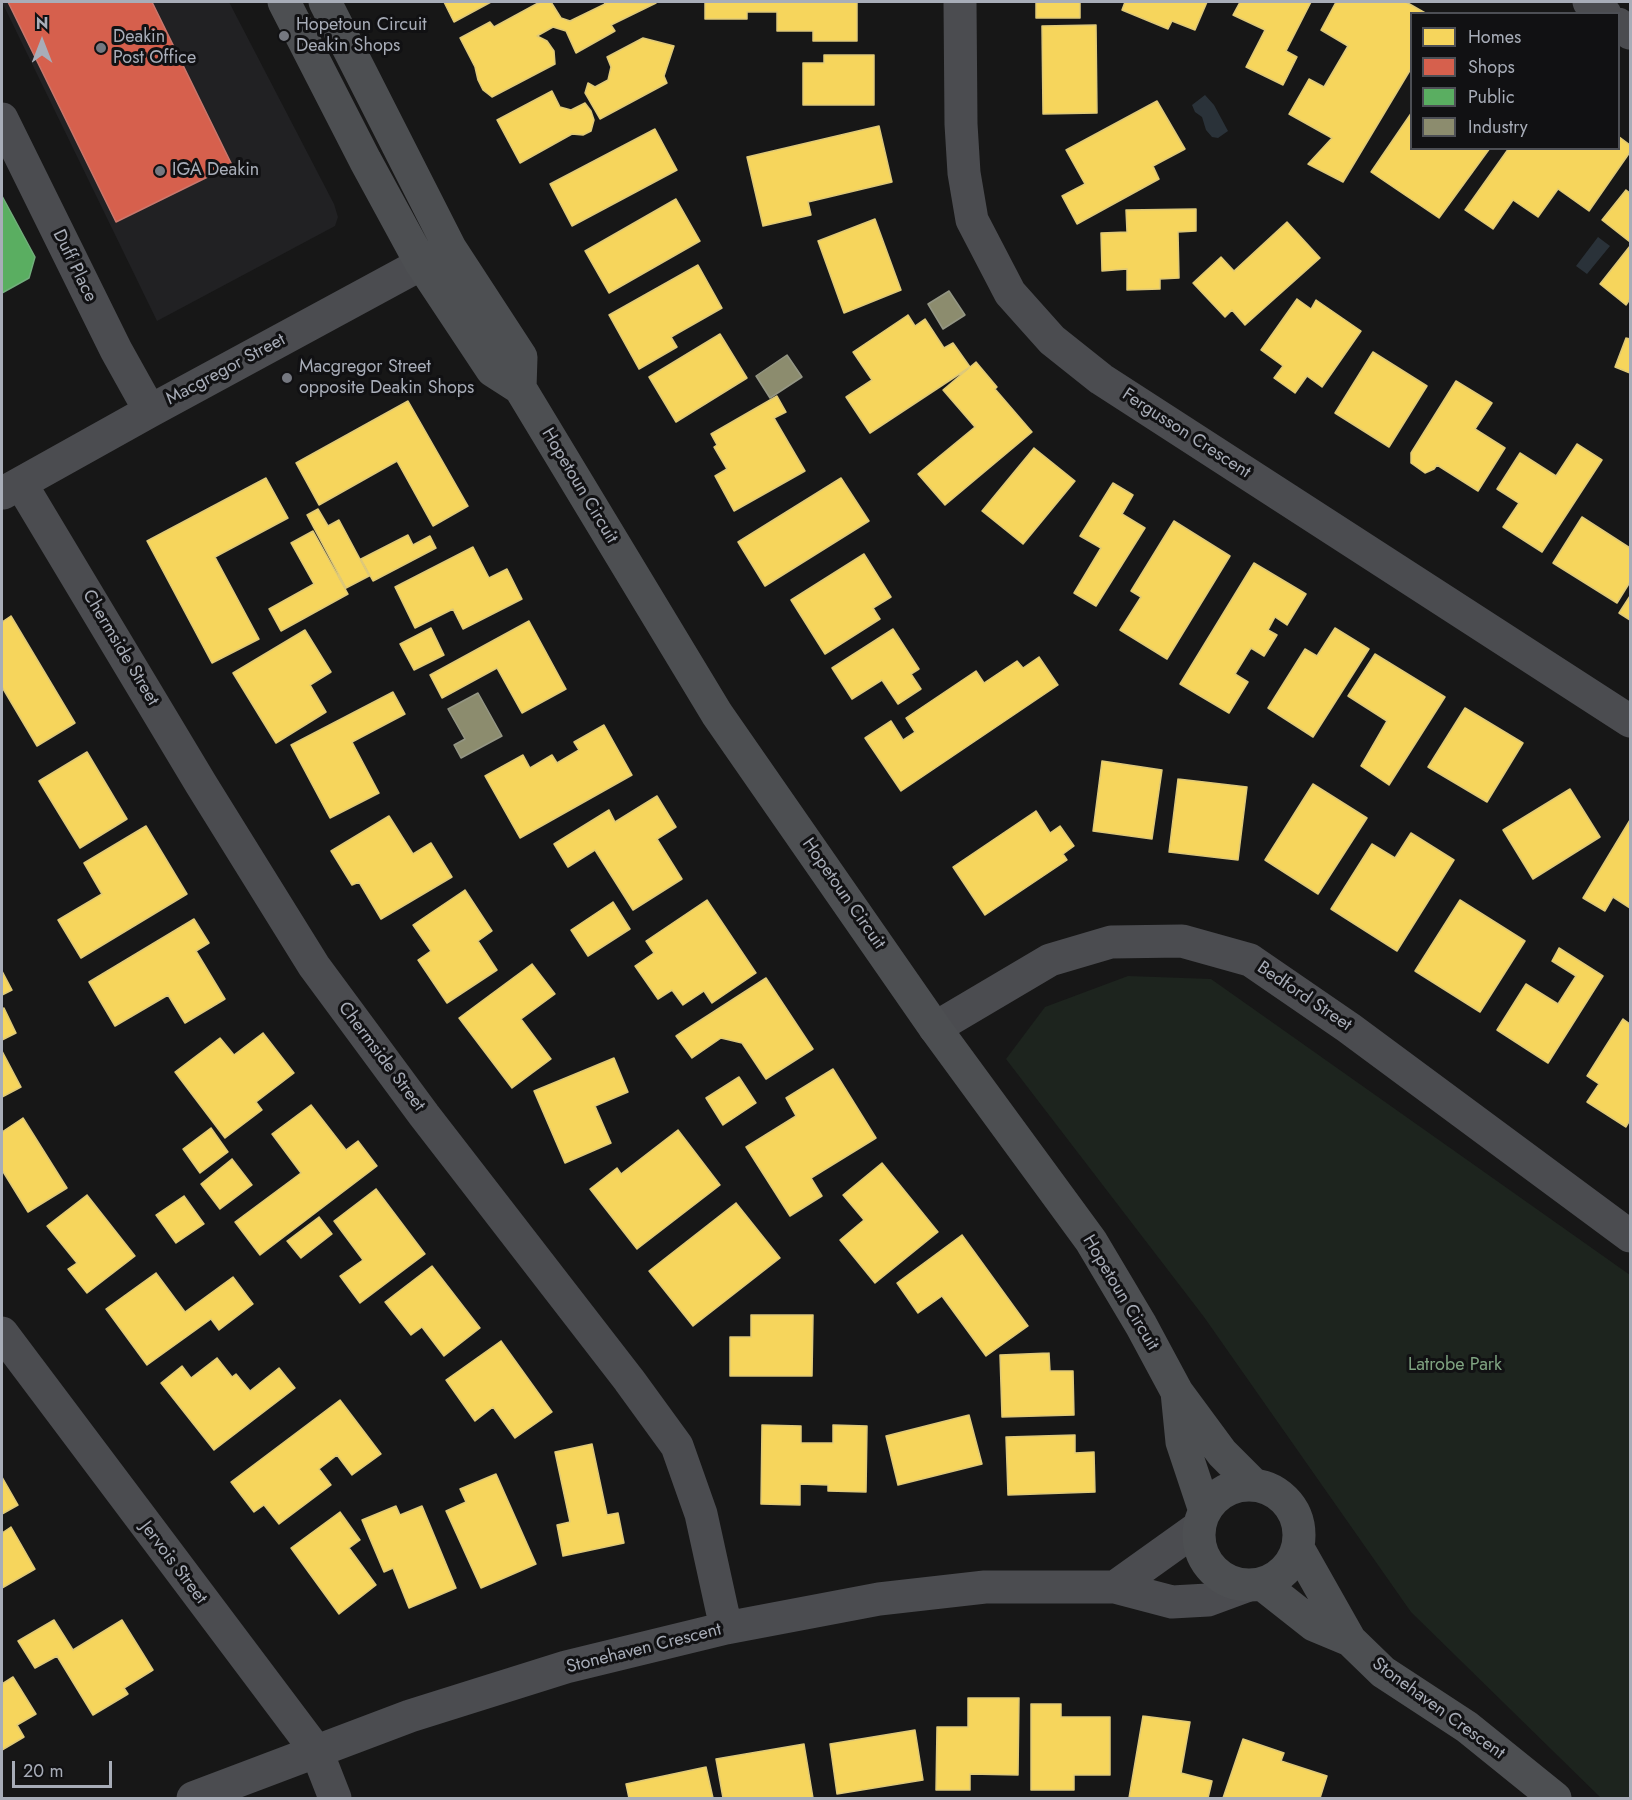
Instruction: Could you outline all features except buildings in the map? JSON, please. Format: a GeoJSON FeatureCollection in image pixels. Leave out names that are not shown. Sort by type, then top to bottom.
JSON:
{"type":"FeatureCollection","features":[{"type":"Feature","properties":{"kind":"main road","name":"Hopetoun Circuit"},"geometry":{"type":"LineString","coordinates":[[284,2],[421,263],[492,370],[520,388],[717,714],[935,1028],[1091,1241],[1141,1325],[1176,1392],[1222,1453],[1254,1485]]}},
{"type":"Feature","properties":{"kind":"main road"},"geometry":{"type":"LineString","coordinates":[[325,2],[450,248],[521,357],[520,388]]}},
{"type":"Feature","properties":{"kind":"main road","name":"Hopetoun Circuit"},"geometry":{"type":"LineString","coordinates":[[1176,1392],[1182,1442],[1202,1519]]}},
{"type":"Feature","properties":{"kind":"main road"},"geometry":{"type":"LineString","coordinates":[[1254,1485],[1271,1490],[1288,1502],[1297,1517],[1300,1534],[1298,1548],[1291,1564],[1278,1577],[1254,1585],[1230,1582],[1215,1573],[1205,1560],[1199,1545],[1202,1519],[1214,1499],[1226,1491],[1239,1486],[1254,1485]]}},
{"type":"Feature","properties":{"kind":"main road","name":"Stonehaven Crescent"},"geometry":{"type":"LineString","coordinates":[[1298,1548],[1350,1640],[1383,1672],[1467,1727],[1555,1798]]}},
{"type":"Feature","properties":{"kind":"main road","name":"Stonehaven Crescent"},"geometry":{"type":"LineString","coordinates":[[1254,1585],[1314,1625],[1350,1640]]}},
{"type":"Feature","properties":{"kind":"street","name":"Fergusson Crescent"},"geometry":{"type":"LineString","coordinates":[[960,2],[961,124],[964,173],[972,220],[1011,293],[1052,340],[1101,379],[1630,721]]}},
{"type":"Feature","properties":{"kind":"street"},"geometry":{"type":"LineString","coordinates":[[1589,2],[1602,12]]}},
{"type":"Feature","properties":{"kind":"street","name":"Duff Place"},"geometry":{"type":"LineString","coordinates":[[2,119],[116,350],[150,411]]}},
{"type":"Feature","properties":{"kind":"street","name":"Macgregor Street"},"geometry":{"type":"LineString","coordinates":[[11,489],[450,248]]}},
{"type":"Feature","properties":{"kind":"street","name":"Chermside Street"},"geometry":{"type":"LineString","coordinates":[[11,489],[201,784],[314,966],[424,1114],[630,1380],[677,1446],[701,1514],[726,1628]]}},
{"type":"Feature","properties":{"kind":"street","name":"Bedford Street"},"geometry":{"type":"LineString","coordinates":[[935,1028],[1050,960],[1111,942],[1182,941],[1250,960],[1349,1028],[1630,1236]]}},
{"type":"Feature","properties":{"kind":"street","name":"Jervois Street"},"geometry":{"type":"LineString","coordinates":[[2,1333],[317,1752],[335,1798]]}},
{"type":"Feature","properties":{"kind":"street"},"geometry":{"type":"LineString","coordinates":[[1115,1587],[1202,1519]]}},
{"type":"Feature","properties":{"kind":"street","name":"Stonehaven Crescent"},"geometry":{"type":"LineString","coordinates":[[193,1798],[410,1716],[566,1667],[726,1628],[879,1599],[985,1587],[1115,1587],[1172,1602],[1208,1600],[1254,1585]]}},
{"type":"Feature","properties":{"kind":"shaded area"},"geometry":{"type":"Polygon","coordinates":[[[2,2],[229,2],[334,204],[338,217],[335,226],[157,321],[2,2]]]}},
{"type":"Feature","properties":{"kind":"shaded area"},"geometry":{"type":"Polygon","coordinates":[[[1205,95],[1214,105],[1228,131],[1218,138],[1212,137],[1206,130],[1202,117],[1195,112],[1192,105],[1205,95]]]}},
{"type":"Feature","properties":{"kind":"shaded area"},"geometry":{"type":"Polygon","coordinates":[[[1598,237],[1610,246],[1587,274],[1576,266],[1598,237]]]}},
{"type":"Feature","properties":{"kind":"green space","name":"Latrobe Park"},"geometry":{"type":"Polygon","coordinates":[[[1128,976],[1211,979],[1630,1275],[1630,1798],[1601,1798],[1411,1612],[1204,1317],[1006,1059],[1045,1007],[1128,976]]]}},
{"type":"Feature","properties":{"kind":"place","name":"Hopetoun Circuit Deakin Shops"},"geometry":{"type":"Point","coordinates":[284,36]}},
{"type":"Feature","properties":{"kind":"place","name":"Deakin Post Office"},"geometry":{"type":"Point","coordinates":[101,48]}},
{"type":"Feature","properties":{"kind":"place","name":"IGA Deakin"},"geometry":{"type":"Point","coordinates":[160,171]}},
{"type":"Feature","properties":{"kind":"place","name":"Macgregor Street opposite Deakin Shops"},"geometry":{"type":"Point","coordinates":[287,378]}}]}
